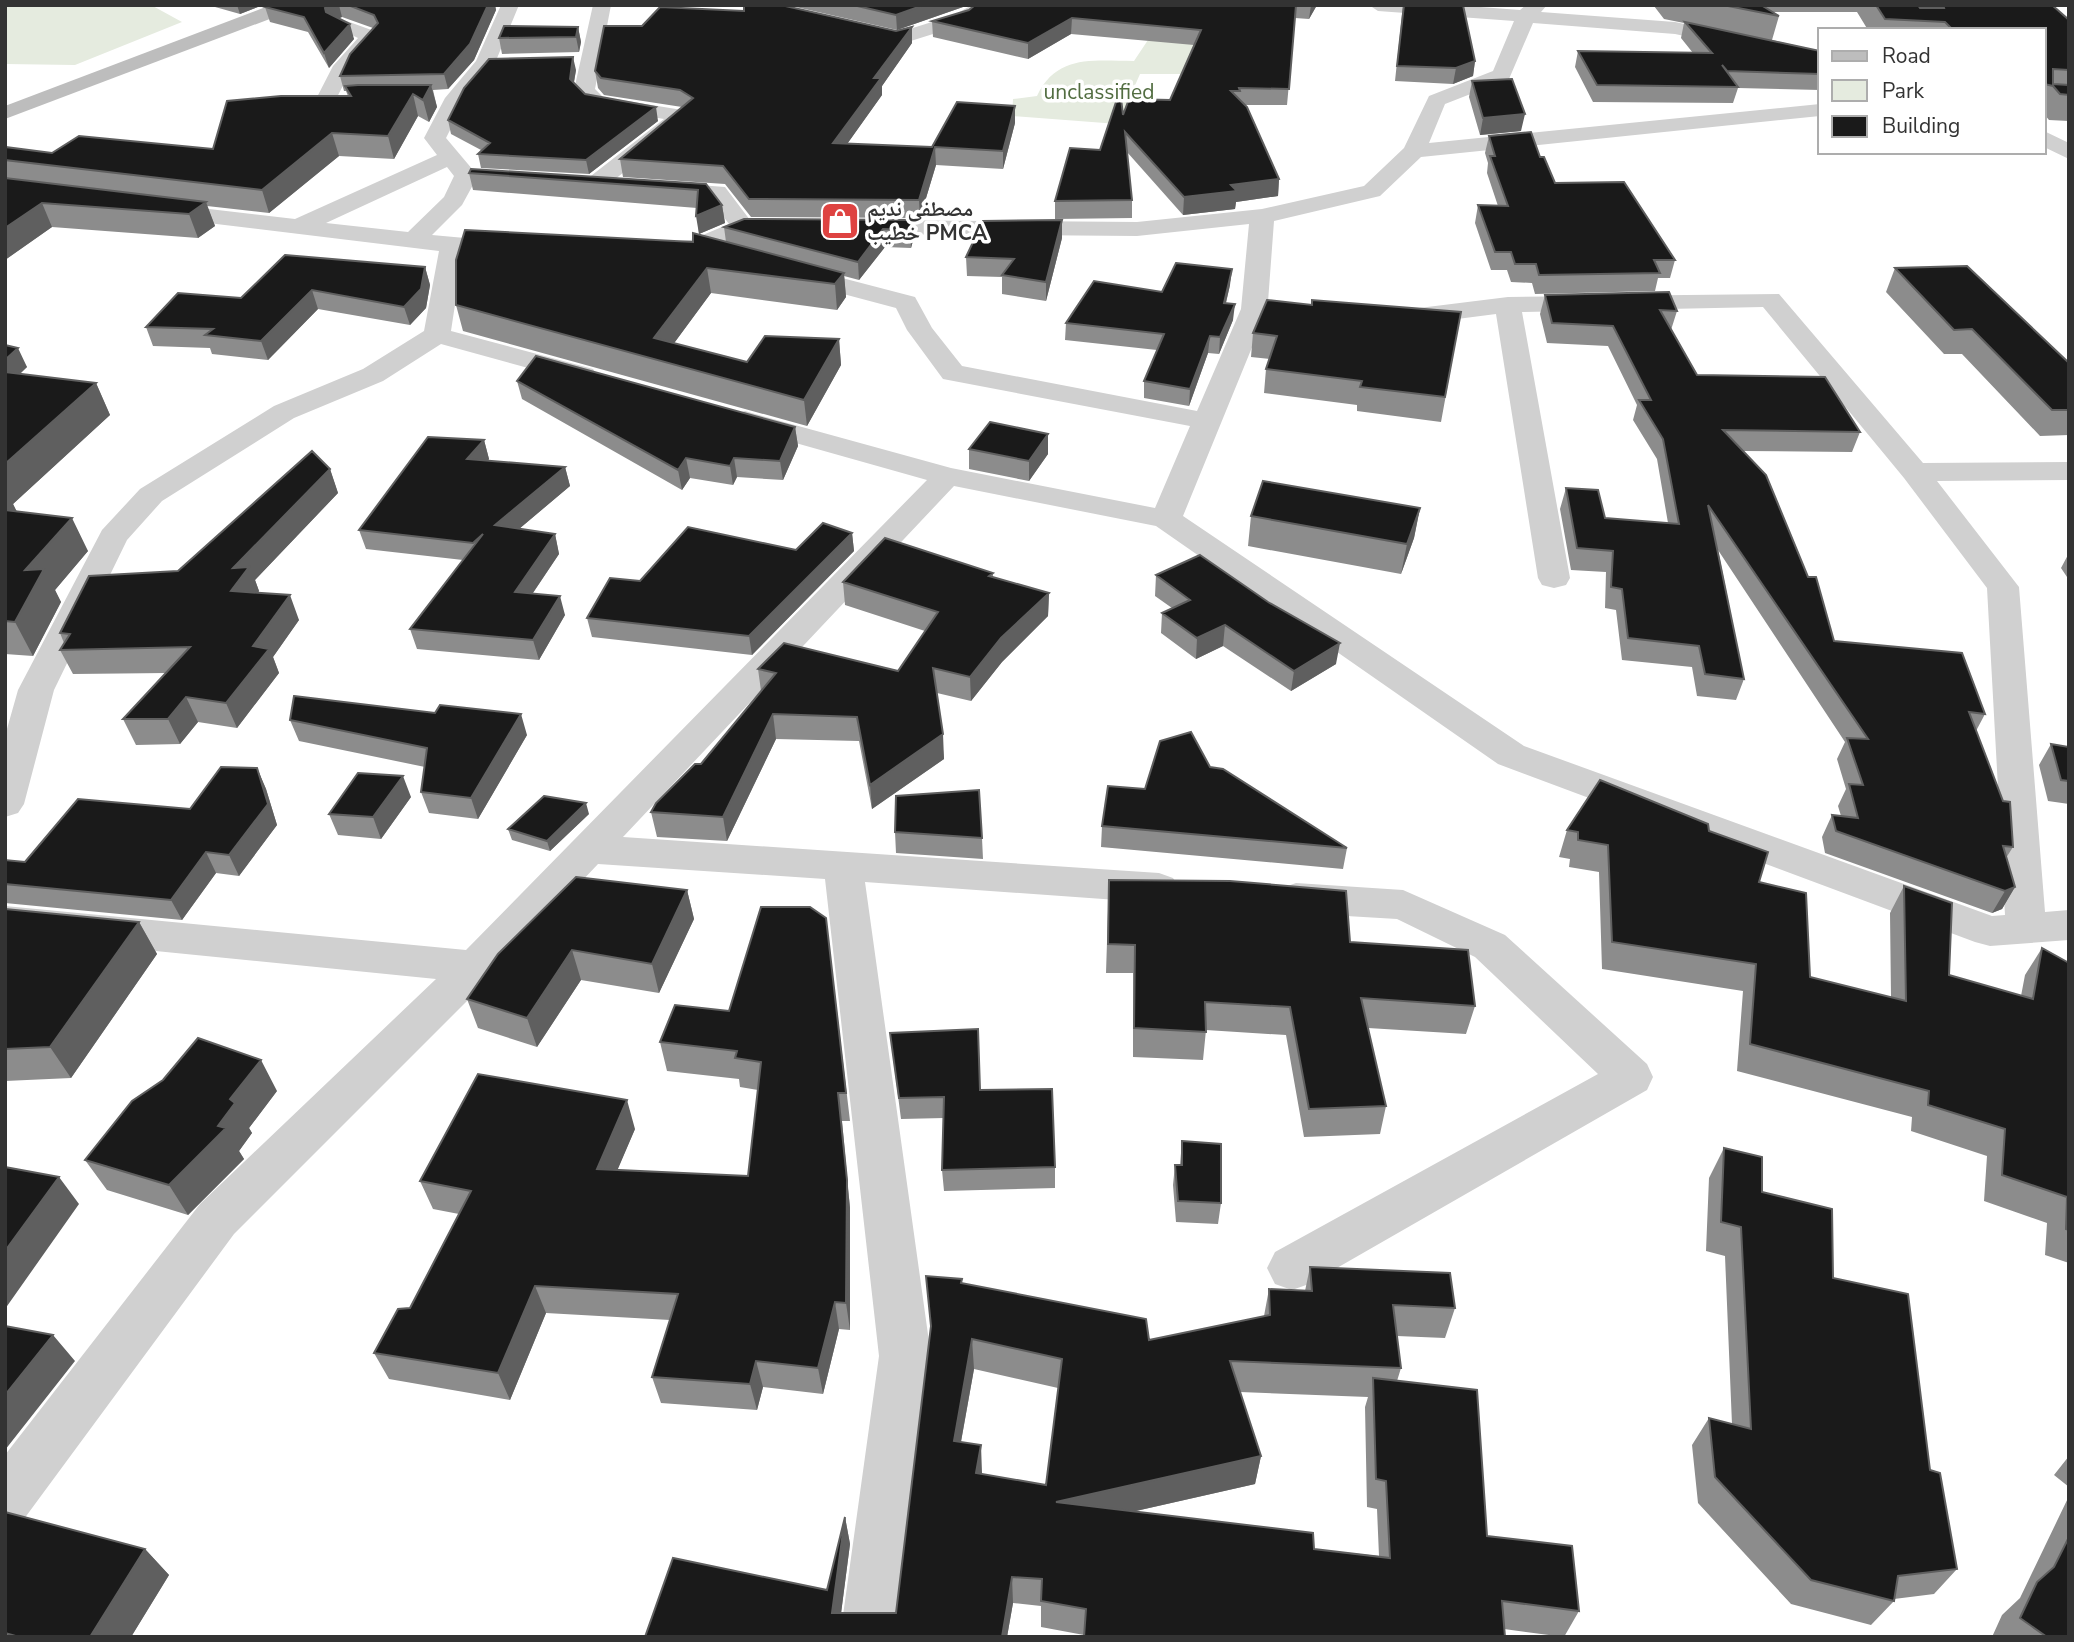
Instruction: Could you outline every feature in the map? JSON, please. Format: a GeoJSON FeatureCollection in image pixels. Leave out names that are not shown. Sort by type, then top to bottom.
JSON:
{"type":"FeatureCollection","features":[{"type":"Feature","properties":{"kind":"street"},"geometry":{"type":"LineString","coordinates":[[5,113],[289,5]]}},
{"type":"Feature","properties":{"kind":"street"},"geometry":{"type":"LineString","coordinates":[[510,5],[485,63],[455,98],[435,138],[466,176],[543,181]]}},
{"type":"Feature","properties":{"kind":"street"},"geometry":{"type":"LineString","coordinates":[[595,184],[682,116],[596,102],[584,90],[602,5]]}},
{"type":"Feature","properties":{"kind":"street"},"geometry":{"type":"LineString","coordinates":[[835,26],[898,39],[961,19],[986,5]]}},
{"type":"Feature","properties":{"kind":"street"},"geometry":{"type":"LineString","coordinates":[[1378,5],[1533,10],[1675,28],[1818,59]]}},
{"type":"Feature","properties":{"kind":"street"},"geometry":{"type":"LineString","coordinates":[[838,227],[1137,229],[1262,216],[1372,191],[1414,151],[1436,100],[1502,75],[1533,10]]}},
{"type":"Feature","properties":{"kind":"street"},"geometry":{"type":"LineString","coordinates":[[326,101],[343,66],[370,36],[341,25]]}},
{"type":"Feature","properties":{"kind":"street"},"geometry":{"type":"LineString","coordinates":[[1749,43],[1818,44]]}},
{"type":"Feature","properties":{"kind":"street"},"geometry":{"type":"LineString","coordinates":[[564,61],[590,61]]}},
{"type":"Feature","properties":{"kind":"street"},"geometry":{"type":"LineString","coordinates":[[485,63],[511,62]]}},
{"type":"Feature","properties":{"kind":"street"},"geometry":{"type":"LineString","coordinates":[[429,98],[455,98]]}},
{"type":"Feature","properties":{"kind":"street"},"geometry":{"type":"LineString","coordinates":[[300,104],[351,99]]}},
{"type":"Feature","properties":{"kind":"street"},"geometry":{"type":"LineString","coordinates":[[1414,151],[1818,110]]}},
{"type":"Feature","properties":{"kind":"street"},"geometry":{"type":"LineString","coordinates":[[2046,139],[2069,152]]}},
{"type":"Feature","properties":{"kind":"street"},"geometry":{"type":"LineString","coordinates":[[298,226],[450,156]]}},
{"type":"Feature","properties":{"kind":"street"},"geometry":{"type":"LineString","coordinates":[[414,240],[454,200],[466,176]]}},
{"type":"Feature","properties":{"kind":"street"},"geometry":{"type":"LineString","coordinates":[[569,183],[717,192],[743,227]]}},
{"type":"Feature","properties":{"kind":"street"},"geometry":{"type":"LineString","coordinates":[[138,207],[452,245],[506,246]]}},
{"type":"Feature","properties":{"kind":"street"},"geometry":{"type":"LineString","coordinates":[[1166,519],[1254,309],[1262,216]]}},
{"type":"Feature","properties":{"kind":"street"},"geometry":{"type":"LineString","coordinates":[[694,247],[743,227],[797,227]]}},
{"type":"Feature","properties":{"kind":"street"},"geometry":{"type":"LineString","coordinates":[[437,335],[452,245]]}},
{"type":"Feature","properties":{"kind":"street"},"geometry":{"type":"LineString","coordinates":[[640,247],[694,247],[734,258]]}},
{"type":"Feature","properties":{"kind":"street"},"geometry":{"type":"LineString","coordinates":[[774,268],[906,303],[920,330],[953,373],[1207,421]]}},
{"type":"Feature","properties":{"kind":"street"},"geometry":{"type":"LineString","coordinates":[[1377,318],[1508,305],[1770,299],[1915,472],[2003,587],[2026,929]]}},
{"type":"Feature","properties":{"kind":"street"},"geometry":{"type":"LineString","coordinates":[[1508,305],[1554,578]]}},
{"type":"Feature","properties":{"kind":"street"},"geometry":{"type":"LineString","coordinates":[[1254,309],[1336,316]]}},
{"type":"Feature","properties":{"kind":"street"},"geometry":{"type":"LineString","coordinates":[[5,804],[36,690],[113,537],[151,495],[284,412],[373,375],[437,335],[611,383]]}},
{"type":"Feature","properties":{"kind":"street"},"geometry":{"type":"LineString","coordinates":[[718,413],[947,476],[1166,519],[1511,755],[1990,932],[2069,925]]}},
{"type":"Feature","properties":{"kind":"street"},"geometry":{"type":"LineString","coordinates":[[1915,472],[2069,471]]}},
{"type":"Feature","properties":{"kind":"street"},"geometry":{"type":"LineString","coordinates":[[5,1500],[216,1219],[475,967],[947,476]]}},
{"type":"Feature","properties":{"kind":"street"},"geometry":{"type":"LineString","coordinates":[[588,849],[1198,891]]}},
{"type":"Feature","properties":{"kind":"street"},"geometry":{"type":"LineString","coordinates":[[844,867],[905,1356],[869,1637]]}},
{"type":"Feature","properties":{"kind":"street"},"geometry":{"type":"LineString","coordinates":[[1253,895],[1403,905],[1490,946],[1631,1077],[1292,1268]]}},
{"type":"Feature","properties":{"kind":"street"},"geometry":{"type":"LineString","coordinates":[[5,921],[475,967]]}},
{"type":"Feature","properties":{"kind":"green space"},"geometry":{"type":"Polygon","coordinates":[[[5,5],[151,5],[182,22],[75,65],[5,64],[5,5]]]}},
{"type":"Feature","properties":{"kind":"green space","name":"unclassified"},"geometry":{"type":"Polygon","coordinates":[[[1206,7],[1188,74],[1140,74],[1118,124],[1012,116],[1013,99],[1037,96],[1045,82],[1066,66],[1091,61],[1134,61],[1160,22],[1206,7]]]}},
{"type":"Feature","properties":{"kind":"building"},"geometry":{"type":"Polygon","coordinates":[[[331,5],[325,8],[326,12],[350,24],[324,53],[304,17],[265,7],[331,5]]]}},
{"type":"Feature","properties":{"kind":"building"},"geometry":{"type":"Polygon","coordinates":[[[348,5],[488,5],[470,44],[444,74],[340,76],[350,54],[378,23],[374,15],[348,5]]]}},
{"type":"Feature","properties":{"kind":"building"},"geometry":{"type":"Polygon","coordinates":[[[744,5],[781,5],[896,31],[912,27],[874,78],[881,78],[833,143],[932,147],[957,102],[1015,106],[1003,151],[935,147],[919,200],[749,199],[723,166],[620,159],[693,98],[680,90],[601,78],[595,71],[604,26],[642,26],[660,7],[744,11],[744,5]]]}},
{"type":"Feature","properties":{"kind":"building"},"geometry":{"type":"Polygon","coordinates":[[[853,5],[924,5],[896,15],[853,5]]]}},
{"type":"Feature","properties":{"kind":"building"},"geometry":{"type":"Polygon","coordinates":[[[975,5],[1296,5],[1289,89],[1239,88],[1240,91],[1231,91],[1247,107],[1279,179],[1231,185],[1237,191],[1184,197],[1125,132],[1132,200],[1055,201],[1070,148],[1100,150],[1120,90],[1123,115],[1129,99],[1170,100],[1201,30],[1072,18],[1028,43],[932,21],[969,10],[975,5]]]}},
{"type":"Feature","properties":{"kind":"building"},"geometry":{"type":"Polygon","coordinates":[[[1404,5],[1463,5],[1475,61],[1456,68],[1397,66],[1404,5]]]}},
{"type":"Feature","properties":{"kind":"building"},"geometry":{"type":"Polygon","coordinates":[[[1723,5],[1761,5],[1779,16],[1723,5]]]}},
{"type":"Feature","properties":{"kind":"building"},"geometry":{"type":"Polygon","coordinates":[[[1876,5],[1944,8],[1943,5],[2052,5],[2069,20],[2069,70],[2053,69],[2053,84],[2069,85],[2069,95],[2060,94],[2053,86],[2046,84],[2046,28],[1951,28],[1945,22],[1885,19],[1876,5]]]}},
{"type":"Feature","properties":{"kind":"building"},"geometry":{"type":"Polygon","coordinates":[[[1685,22],[1818,51],[1818,74],[1727,71],[1722,65],[1738,87],[1597,85],[1578,51],[1712,53],[1685,22]]]}},
{"type":"Feature","properties":{"kind":"building"},"geometry":{"type":"Polygon","coordinates":[[[504,26],[578,27],[576,37],[499,38],[504,26]]]}},
{"type":"Feature","properties":{"kind":"building"},"geometry":{"type":"Polygon","coordinates":[[[573,57],[570,79],[585,94],[656,107],[586,160],[478,154],[490,143],[448,120],[464,88],[489,59],[573,57]]]}},
{"type":"Feature","properties":{"kind":"building"},"geometry":{"type":"Polygon","coordinates":[[[1512,79],[1525,114],[1483,118],[1472,81],[1512,79]]]}},
{"type":"Feature","properties":{"kind":"building"},"geometry":{"type":"Polygon","coordinates":[[[431,85],[423,100],[413,94],[388,136],[332,133],[262,190],[5,160],[5,147],[52,153],[79,136],[213,149],[227,101],[281,96],[351,96],[345,86],[431,85]]]}},
{"type":"Feature","properties":{"kind":"building"},"geometry":{"type":"Polygon","coordinates":[[[1531,132],[1540,157],[1544,157],[1555,183],[1624,182],[1675,260],[1654,260],[1660,273],[1539,275],[1536,264],[1515,264],[1511,252],[1495,252],[1478,205],[1508,206],[1490,156],[1495,156],[1489,136],[1531,132]]]}},
{"type":"Feature","properties":{"kind":"building"},"geometry":{"type":"Polygon","coordinates":[[[471,169],[706,184],[722,205],[696,216],[698,190],[469,173],[471,169]]]}},
{"type":"Feature","properties":{"kind":"building"},"geometry":{"type":"Polygon","coordinates":[[[5,178],[206,202],[189,214],[42,203],[5,228],[5,178]]]}},
{"type":"Feature","properties":{"kind":"building"},"geometry":{"type":"Polygon","coordinates":[[[744,219],[913,220],[910,230],[883,229],[858,262],[724,227],[744,219]]]}},
{"type":"Feature","properties":{"kind":"building"},"geometry":{"type":"Polygon","coordinates":[[[1062,220],[1046,282],[1002,275],[1014,259],[966,257],[983,221],[1062,220]]]}},
{"type":"Feature","properties":{"kind":"building"},"geometry":{"type":"Polygon","coordinates":[[[465,230],[693,242],[693,233],[844,273],[835,284],[707,268],[654,338],[747,362],[765,336],[839,339],[804,400],[456,305],[456,260],[465,230]]]}},
{"type":"Feature","properties":{"kind":"building"},"geometry":{"type":"Polygon","coordinates":[[[285,255],[425,267],[421,289],[404,307],[312,290],[261,341],[205,335],[213,329],[146,327],[178,293],[241,298],[285,255]]]}},
{"type":"Feature","properties":{"kind":"building"},"geometry":{"type":"Polygon","coordinates":[[[1176,263],[1232,269],[1224,303],[1235,304],[1220,337],[1210,336],[1190,389],[1144,381],[1164,334],[1066,323],[1094,281],[1162,292],[1176,263]]]}},
{"type":"Feature","properties":{"kind":"building"},"geometry":{"type":"Polygon","coordinates":[[[1967,266],[2069,363],[2069,410],[2052,410],[1972,329],[1954,330],[1895,268],[1967,266]]]}},
{"type":"Feature","properties":{"kind":"building"},"geometry":{"type":"Polygon","coordinates":[[[1669,292],[1677,311],[1660,310],[1697,375],[1825,377],[1860,432],[1723,430],[1766,475],[1808,577],[1816,577],[1834,641],[1962,653],[1985,714],[1969,712],[2003,801],[2010,802],[2013,847],[2003,846],[2015,887],[2005,891],[1836,831],[1832,815],[1858,818],[1849,784],[1863,785],[1847,738],[1868,739],[1708,505],[1744,679],[1705,674],[1699,646],[1628,638],[1622,589],[1611,587],[1613,551],[1577,548],[1566,488],[1598,490],[1605,518],[1679,524],[1663,439],[1639,400],[1651,400],[1613,326],[1552,323],[1545,295],[1669,292]]]}},
{"type":"Feature","properties":{"kind":"building"},"geometry":{"type":"Polygon","coordinates":[[[1267,300],[1312,305],[1312,300],[1461,312],[1445,397],[1360,387],[1362,381],[1266,369],[1277,336],[1253,333],[1267,300]]]}},
{"type":"Feature","properties":{"kind":"building"},"geometry":{"type":"Polygon","coordinates":[[[5,345],[18,348],[5,360],[5,345]]]}},
{"type":"Feature","properties":{"kind":"building"},"geometry":{"type":"Polygon","coordinates":[[[536,356],[795,427],[780,461],[734,458],[730,466],[686,458],[678,470],[517,381],[536,356]]]}},
{"type":"Feature","properties":{"kind":"building"},"geometry":{"type":"Polygon","coordinates":[[[5,372],[96,383],[5,464],[5,372]]]}},
{"type":"Feature","properties":{"kind":"building"},"geometry":{"type":"Polygon","coordinates":[[[990,422],[1048,434],[1029,461],[969,449],[990,422]]]}},
{"type":"Feature","properties":{"kind":"building"},"geometry":{"type":"Polygon","coordinates":[[[428,437],[484,440],[467,459],[565,467],[495,525],[555,534],[515,592],[560,596],[533,640],[410,629],[483,534],[473,543],[359,530],[428,437]]]}},
{"type":"Feature","properties":{"kind":"building"},"geometry":{"type":"Polygon","coordinates":[[[312,451],[330,469],[233,568],[249,567],[231,591],[290,595],[253,646],[269,649],[226,703],[186,697],[168,719],[123,719],[190,647],[60,650],[70,634],[60,633],[89,576],[178,571],[312,451]]]}},
{"type":"Feature","properties":{"kind":"building"},"geometry":{"type":"Polygon","coordinates":[[[1263,481],[1420,508],[1407,544],[1251,516],[1263,481]]]}},
{"type":"Feature","properties":{"kind":"building"},"geometry":{"type":"Polygon","coordinates":[[[5,510],[72,518],[25,570],[44,569],[15,622],[5,621],[5,510]]]}},
{"type":"Feature","properties":{"kind":"building"},"geometry":{"type":"Polygon","coordinates":[[[823,523],[852,533],[749,636],[587,618],[610,578],[640,581],[688,527],[796,550],[823,523]]]}},
{"type":"Feature","properties":{"kind":"building"},"geometry":{"type":"Polygon","coordinates":[[[885,538],[993,573],[989,576],[1049,593],[1001,638],[970,677],[933,668],[943,734],[870,785],[857,717],[773,714],[723,817],[651,812],[656,803],[695,764],[701,764],[776,673],[758,669],[784,643],[898,671],[938,612],[843,582],[885,538]]]}},
{"type":"Feature","properties":{"kind":"building"},"geometry":{"type":"Polygon","coordinates":[[[1200,555],[1268,602],[1340,643],[1294,671],[1225,625],[1197,638],[1162,613],[1190,600],[1156,575],[1200,555]]]}},
{"type":"Feature","properties":{"kind":"building"},"geometry":{"type":"Polygon","coordinates":[[[294,696],[435,713],[440,705],[521,714],[471,798],[421,792],[427,748],[290,720],[294,696]]]}},
{"type":"Feature","properties":{"kind":"building"},"geometry":{"type":"Polygon","coordinates":[[[1191,732],[1210,767],[1223,769],[1347,848],[1102,826],[1108,786],[1145,789],[1160,741],[1191,732]]]}},
{"type":"Feature","properties":{"kind":"building"},"geometry":{"type":"Polygon","coordinates":[[[2051,744],[2069,747],[2069,781],[2061,780],[2051,744]]]}},
{"type":"Feature","properties":{"kind":"building"},"geometry":{"type":"Polygon","coordinates":[[[221,767],[257,768],[268,804],[229,855],[206,852],[171,900],[5,884],[5,860],[25,862],[78,799],[190,809],[221,767]]]}},
{"type":"Feature","properties":{"kind":"building"},"geometry":{"type":"Polygon","coordinates":[[[358,773],[403,776],[373,817],[329,814],[358,773]]]}},
{"type":"Feature","properties":{"kind":"building"},"geometry":{"type":"Polygon","coordinates":[[[1600,780],[1708,824],[1709,831],[1768,852],[1759,882],[1806,893],[1810,977],[1906,1001],[1904,886],[1952,903],[1949,975],[2033,999],[2042,948],[2069,963],[2069,1230],[2066,1229],[2067,1197],[2002,1175],[2005,1129],[1928,1105],[1929,1091],[1750,1044],[1756,964],[1612,942],[1608,845],[1578,840],[1578,832],[1567,830],[1600,780]]]}},
{"type":"Feature","properties":{"kind":"building"},"geometry":{"type":"Polygon","coordinates":[[[979,790],[982,838],[895,832],[896,796],[979,790]]]}},
{"type":"Feature","properties":{"kind":"building"},"geometry":{"type":"Polygon","coordinates":[[[544,796],[586,803],[547,841],[508,829],[544,796]]]}},
{"type":"Feature","properties":{"kind":"building"},"geometry":{"type":"Polygon","coordinates":[[[576,877],[687,890],[652,964],[572,950],[527,1018],[467,999],[498,954],[576,877]]]}},
{"type":"Feature","properties":{"kind":"building"},"geometry":{"type":"Polygon","coordinates":[[[1109,880],[1230,881],[1346,891],[1350,942],[1468,950],[1475,1006],[1361,998],[1386,1106],[1309,1109],[1290,1007],[1205,1002],[1206,1032],[1134,1028],[1135,945],[1108,944],[1109,880]]]}},
{"type":"Feature","properties":{"kind":"building"},"geometry":{"type":"Polygon","coordinates":[[[761,907],[810,907],[826,918],[846,1093],[838,1093],[847,1180],[846,1303],[835,1302],[818,1368],[756,1361],[750,1384],[652,1377],[678,1294],[535,1286],[498,1373],[374,1353],[398,1309],[410,1308],[471,1191],[420,1181],[478,1074],[627,1100],[597,1169],[748,1176],[761,1062],[735,1058],[737,1051],[660,1042],[675,1005],[729,1011],[761,907]]]}},
{"type":"Feature","properties":{"kind":"building"},"geometry":{"type":"Polygon","coordinates":[[[5,909],[139,922],[50,1047],[5,1049],[5,909]]]}},
{"type":"Feature","properties":{"kind":"building"},"geometry":{"type":"Polygon","coordinates":[[[978,1029],[980,1090],[1052,1089],[1055,1167],[942,1170],[944,1097],[899,1098],[890,1033],[978,1029]]]}},
{"type":"Feature","properties":{"kind":"building"},"geometry":{"type":"Polygon","coordinates":[[[198,1038],[261,1060],[230,1099],[235,1103],[218,1126],[226,1128],[169,1185],[85,1160],[132,1101],[163,1080],[198,1038]]]}},
{"type":"Feature","properties":{"kind":"building"},"geometry":{"type":"Polygon","coordinates":[[[1182,1141],[1221,1144],[1221,1203],[1178,1201],[1175,1165],[1182,1165],[1182,1141]]]}},
{"type":"Feature","properties":{"kind":"building"},"geometry":{"type":"Polygon","coordinates":[[[1724,1148],[1762,1157],[1762,1192],[1832,1209],[1833,1278],[1908,1294],[1930,1470],[1940,1473],[1957,1569],[1898,1576],[1894,1601],[1811,1580],[1715,1477],[1709,1418],[1751,1429],[1741,1227],[1721,1222],[1724,1148]]]}},
{"type":"Feature","properties":{"kind":"building"},"geometry":{"type":"Polygon","coordinates":[[[5,1167],[59,1177],[5,1251],[5,1167]]]}},
{"type":"Feature","properties":{"kind":"building"},"geometry":{"type":"Polygon","coordinates":[[[1310,1267],[1450,1273],[1455,1308],[1393,1305],[1401,1368],[1230,1361],[1261,1456],[1056,1502],[1313,1533],[1314,1549],[1390,1558],[1386,1481],[1376,1479],[1373,1378],[1477,1390],[1487,1536],[1572,1546],[1579,1611],[1502,1601],[1505,1637],[1084,1637],[1086,1609],[1041,1601],[1042,1579],[1012,1577],[1002,1637],[645,1637],[673,1558],[827,1590],[845,1517],[832,1613],[896,1613],[931,1326],[926,1276],[962,1279],[961,1283],[1146,1319],[1149,1340],[1270,1315],[1269,1289],[1312,1291],[1310,1267]],[[972,1339],[954,1441],[981,1445],[976,1473],[1046,1485],[1062,1359],[972,1339]]]}},
{"type":"Feature","properties":{"kind":"building"},"geometry":{"type":"Polygon","coordinates":[[[5,1326],[53,1335],[5,1395],[5,1326]]]}},
{"type":"Feature","properties":{"kind":"building"},"geometry":{"type":"Polygon","coordinates":[[[5,1512],[145,1549],[90,1637],[19,1637],[5,1633],[5,1512]]]}},
{"type":"Feature","properties":{"kind":"building"},"geometry":{"type":"Polygon","coordinates":[[[2069,1537],[2069,1637],[2047,1637],[2020,1618],[2037,1582],[2054,1567],[2069,1537]]]}},
{"type":"Feature","properties":{"kind":"place","name":"مصطفى نديم خطيب PMCA"},"geometry":{"type":"Point","coordinates":[840,221]}}]}
